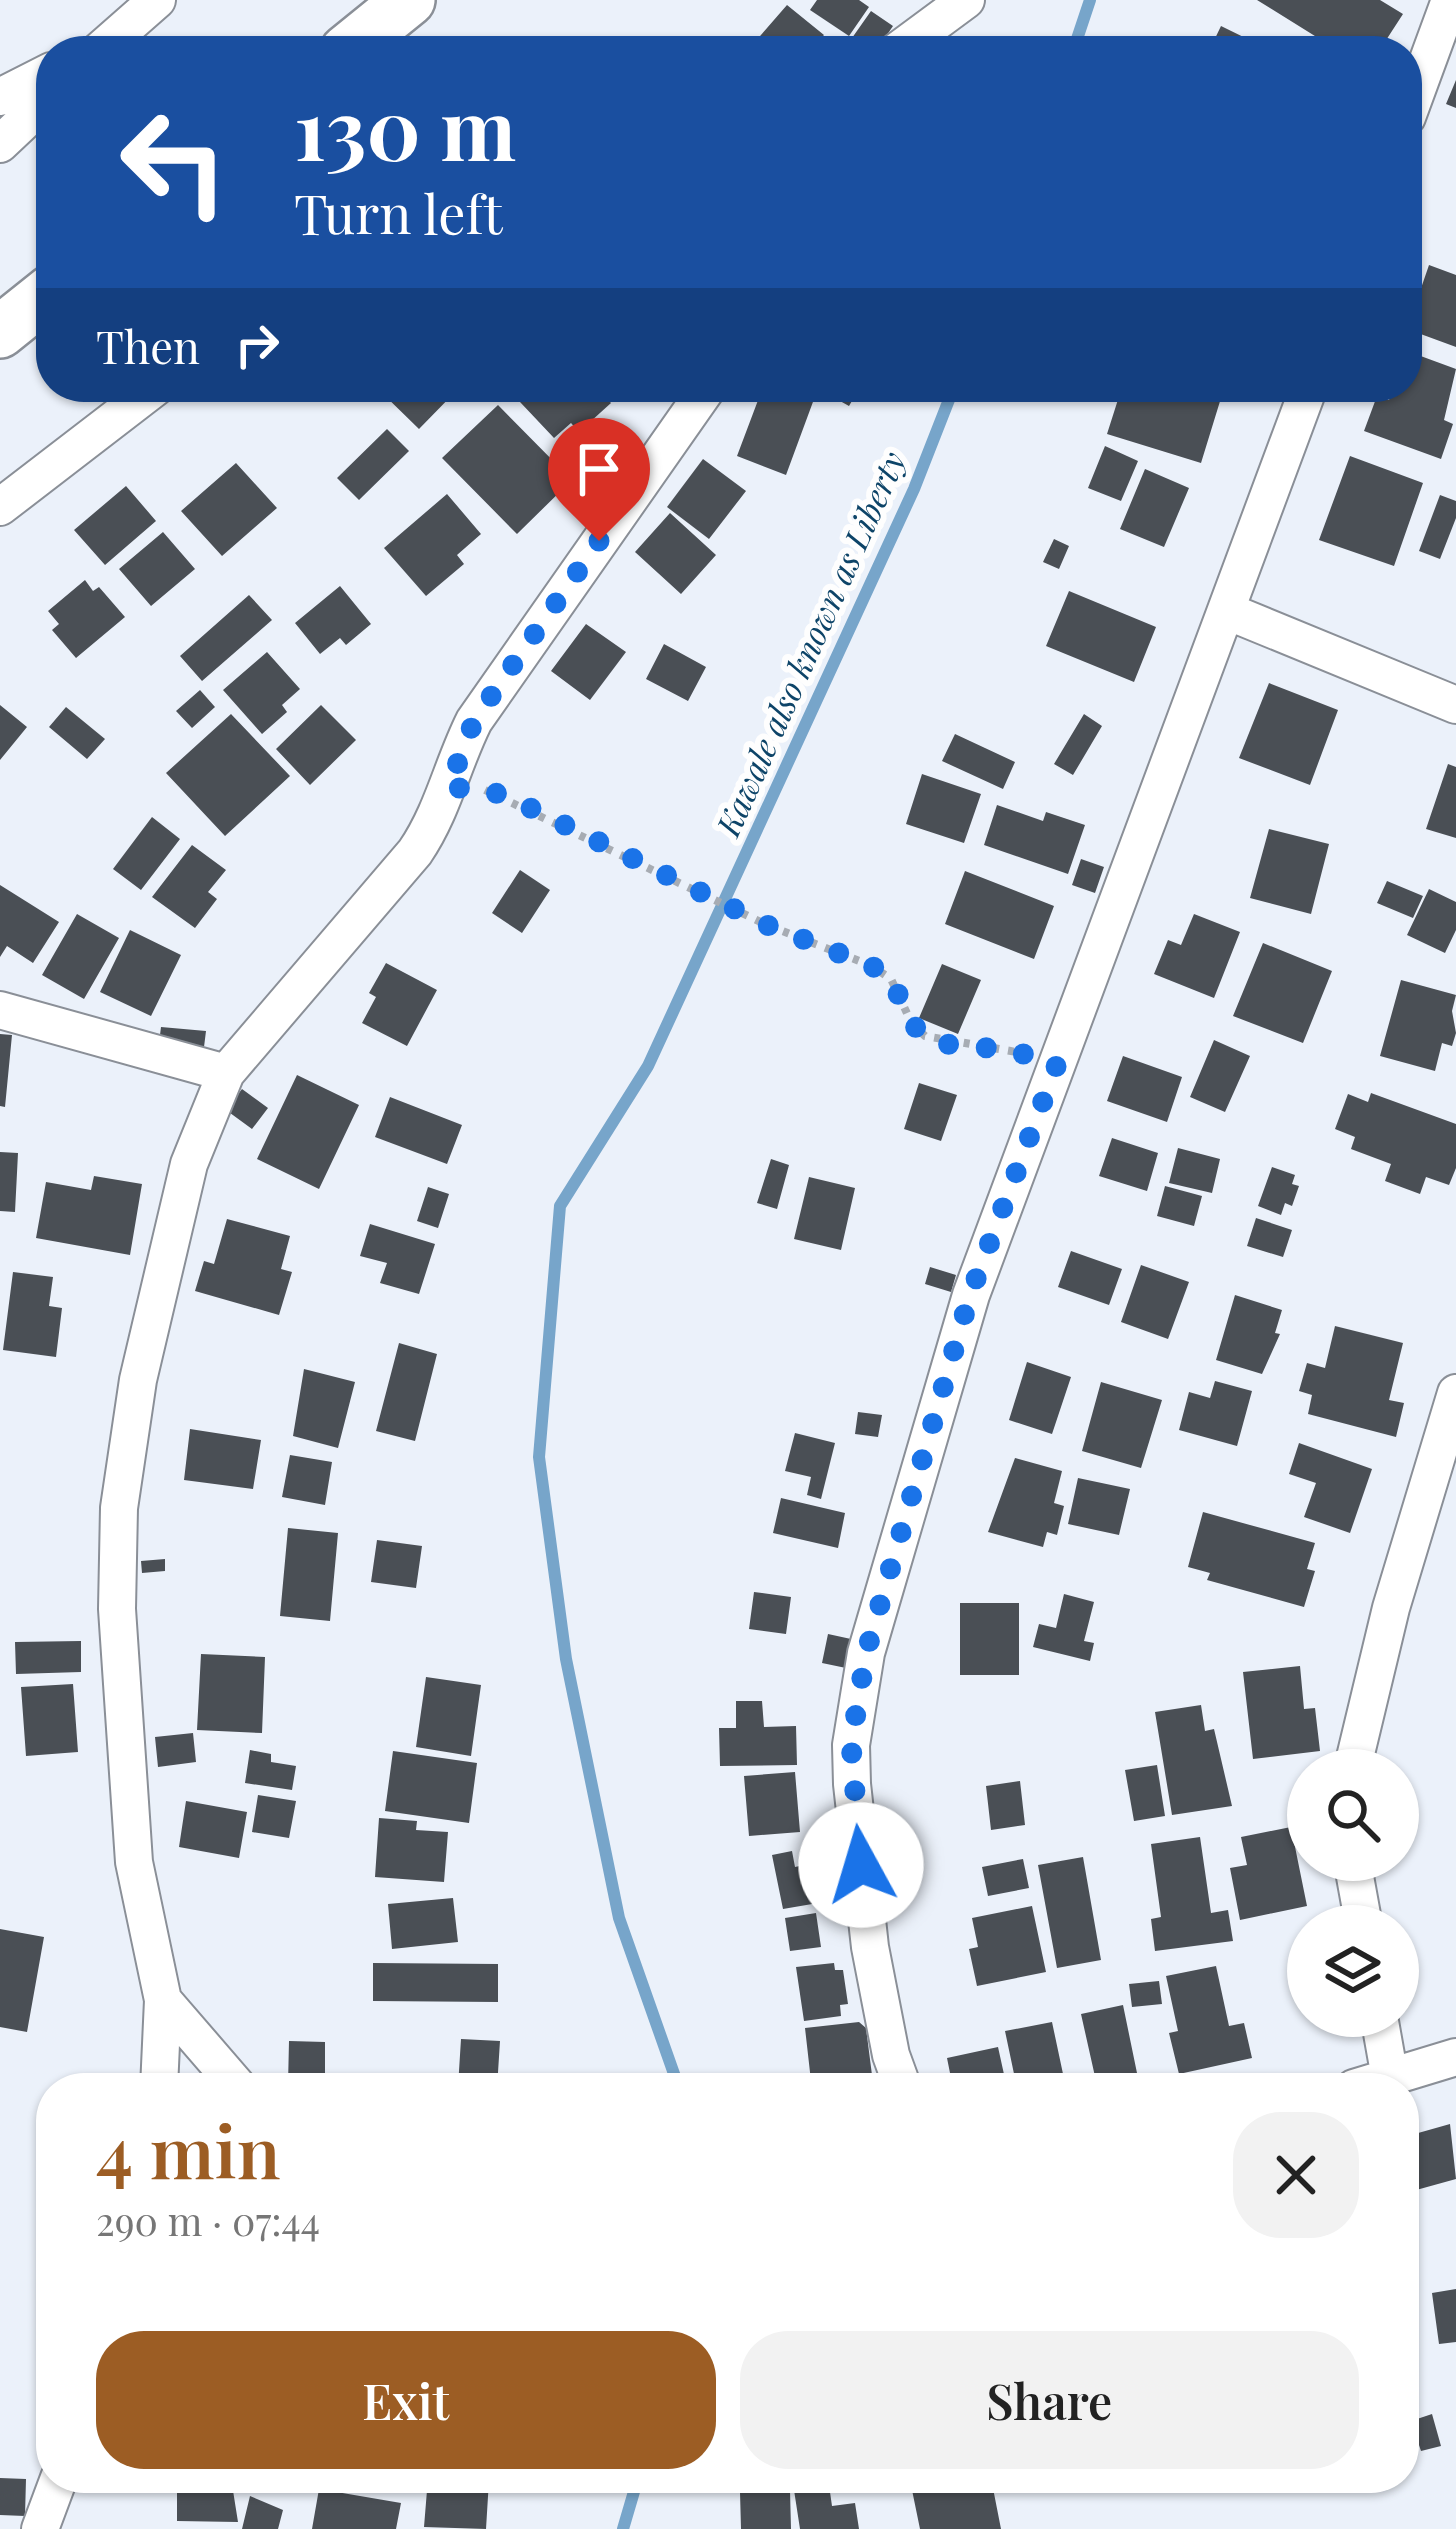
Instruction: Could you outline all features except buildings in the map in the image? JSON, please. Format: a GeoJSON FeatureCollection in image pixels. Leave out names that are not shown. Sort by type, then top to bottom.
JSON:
{"type":"FeatureCollection","features":[{"type":"Feature","properties":{"kind":"street"},"geometry":{"type":"LineString","coordinates":[[113,36],[157,0]]}},
{"type":"Feature","properties":{"kind":"street"},"geometry":{"type":"LineString","coordinates":[[365,36],[409,0]]}},
{"type":"Feature","properties":{"kind":"street"},"geometry":{"type":"LineString","coordinates":[[917,36],[966,0]]}},
{"type":"Feature","properties":{"kind":"street"},"geometry":{"type":"LineString","coordinates":[[1422,76],[1450,0]]}},
{"type":"Feature","properties":{"kind":"street"},"geometry":{"type":"LineString","coordinates":[[0,97],[36,79]]}},
{"type":"Feature","properties":{"kind":"street"},"geometry":{"type":"LineString","coordinates":[[0,144],[36,110]]}},
{"type":"Feature","properties":{"kind":"street"},"geometry":{"type":"LineString","coordinates":[[0,332],[36,303]]}},
{"type":"Feature","properties":{"kind":"street"},"geometry":{"type":"LineString","coordinates":[[0,507],[136,402]]}},
{"type":"Feature","properties":{"kind":"street"},"geometry":{"type":"LineString","coordinates":[[161,2073],[163,2000],[134,1862],[117,1609],[119,1508],[167,1246],[189,1164],[226,1073],[415,852],[436,822],[474,721],[697,402]]}},
{"type":"Feature","properties":{"kind":"street"},"geometry":{"type":"LineString","coordinates":[[898,2073],[870,1947],[852,1784],[856,1699],[877,1611],[970,1295],[1304,402]]}},
{"type":"Feature","properties":{"kind":"street"},"geometry":{"type":"LineString","coordinates":[[1227,611],[1456,705]]}},
{"type":"Feature","properties":{"kind":"street"},"geometry":{"type":"LineString","coordinates":[[0,1010],[226,1073]]}},
{"type":"Feature","properties":{"kind":"street"},"geometry":{"type":"LineString","coordinates":[[1357,1749],[1391,1608],[1456,1393]]}},
{"type":"Feature","properties":{"kind":"street"},"geometry":{"type":"LineString","coordinates":[[163,2000],[226,2073]]}},
{"type":"Feature","properties":{"kind":"street"},"geometry":{"type":"LineString","coordinates":[[1383,2037],[1389,2073]]}},
{"type":"Feature","properties":{"kind":"street"},"geometry":{"type":"LineString","coordinates":[[1406,2073],[1456,2057]]}},
{"type":"Feature","properties":{"kind":"street"},"geometry":{"type":"LineString","coordinates":[[40,2529],[53,2493]]}},
{"type":"Feature","properties":{"kind":"path"},"geometry":{"type":"LineString","coordinates":[[448,788],[477,788],[506,796],[767,925],[891,979],[912,1024],[925,1036],[946,1044],[1010,1050],[1057,1064]]}},
{"type":"Feature","properties":{"kind":"waterway","name":"Kawale also known as Liberty"},"geometry":{"type":"LineString","coordinates":[[1078,36],[1090,0]]}},
{"type":"Feature","properties":{"kind":"waterway","name":"Kawale also known as Liberty"},"geometry":{"type":"LineString","coordinates":[[674,2073],[619,1918],[566,1659],[539,1457],[560,1206],[648,1066],[914,489],[948,402]]}},
{"type":"Feature","properties":{"kind":"waterway","name":"Kawale also known as Liberty"},"geometry":{"type":"LineString","coordinates":[[623,2529],[634,2493]]}},
{"type":"Feature","properties":{"kind":"route"},"geometry":{"type":"LineString","coordinates":[[599,541],[474,721],[456,757],[448,788],[477,788],[506,796],[767,925],[872,966],[891,979],[912,1024],[925,1036],[946,1044],[1010,1050],[1057,1064],[970,1295],[866,1653],[851,1744],[861,1865]]}}]}
